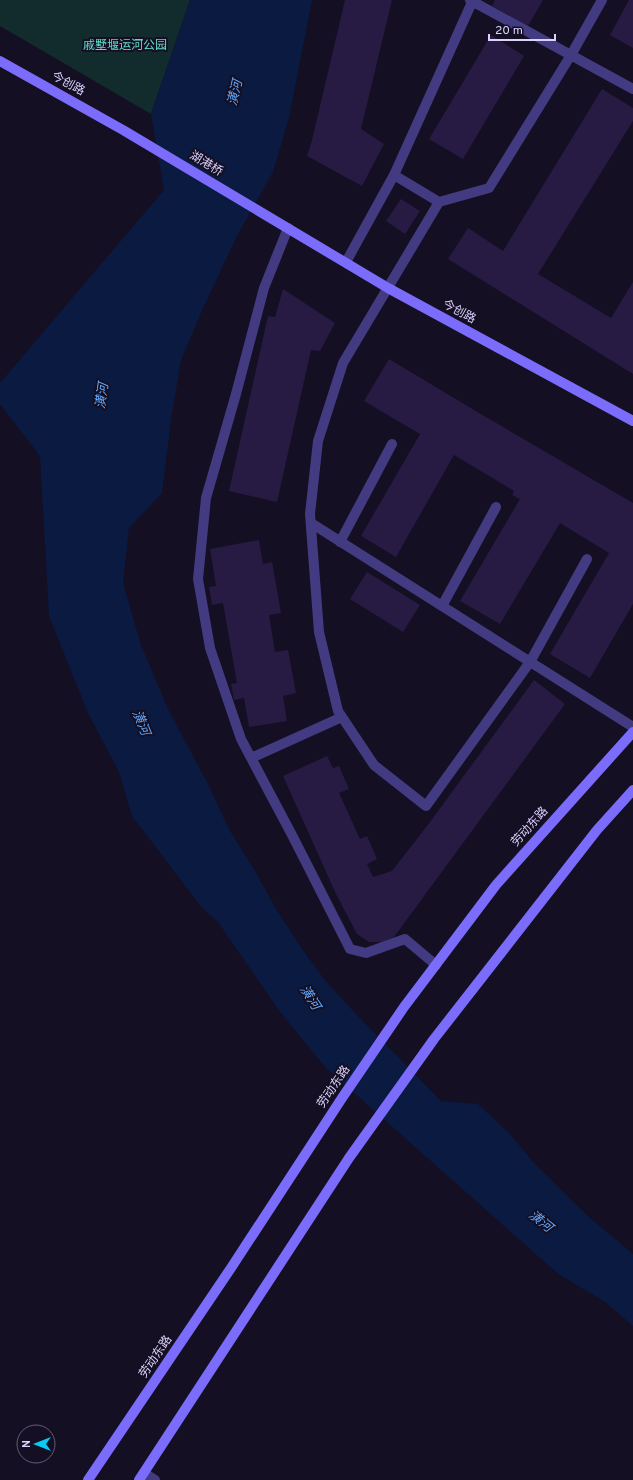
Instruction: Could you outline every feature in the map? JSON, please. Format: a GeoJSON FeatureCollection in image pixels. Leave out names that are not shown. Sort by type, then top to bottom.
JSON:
{"type":"FeatureCollection","features":[{"type":"Feature","properties":{"kind":"main road","name":"今创路"},"geometry":{"type":"LineString","coordinates":[[0,61],[123,130]]}},
{"type":"Feature","properties":{"kind":"main road","name":"湖港桥"},"geometry":{"type":"LineString","coordinates":[[123,130],[275,220]]}},
{"type":"Feature","properties":{"kind":"main road","name":"今创路"},"geometry":{"type":"LineString","coordinates":[[275,220],[388,288],[633,421]]}},
{"type":"Feature","properties":{"kind":"main road","name":"劳动东路"},"geometry":{"type":"LineString","coordinates":[[88,1480],[404,1007],[496,885],[633,732]]}},
{"type":"Feature","properties":{"kind":"main road"},"geometry":{"type":"LineString","coordinates":[[142,1476],[345,1165],[434,1039],[597,830],[633,790]]}},
{"type":"Feature","properties":{"kind":"street"},"geometry":{"type":"LineString","coordinates":[[346,262],[394,175],[472,0],[633,89]]}},
{"type":"Feature","properties":{"kind":"street"},"geometry":{"type":"LineString","coordinates":[[587,560],[530,662],[426,806],[374,765],[338,711],[319,632],[310,514],[318,440],[343,363],[439,202],[490,188],[571,55],[602,0]]}},
{"type":"Feature","properties":{"kind":"street"},"geometry":{"type":"LineString","coordinates":[[394,175],[439,202]]}},
{"type":"Feature","properties":{"kind":"street"},"geometry":{"type":"LineString","coordinates":[[288,228],[264,288],[236,394],[206,498],[198,579],[210,648],[241,739],[350,949],[366,953],[405,939],[436,965]]}},
{"type":"Feature","properties":{"kind":"street"},"geometry":{"type":"LineString","coordinates":[[340,542],[392,444]]}},
{"type":"Feature","properties":{"kind":"street"},"geometry":{"type":"LineString","coordinates":[[442,606],[496,507]]}},
{"type":"Feature","properties":{"kind":"street"},"geometry":{"type":"LineString","coordinates":[[311,523],[633,727]]}},
{"type":"Feature","properties":{"kind":"street"},"geometry":{"type":"LineString","coordinates":[[251,758],[342,717]]}},
{"type":"Feature","properties":{"kind":"street"},"geometry":{"type":"LineString","coordinates":[[142,1476],[155,1480]]}},
{"type":"Feature","properties":{"kind":"green space","name":"戚墅堰运河公园"},"geometry":{"type":"Polygon","coordinates":[[[0,0],[190,0],[151,114],[0,26],[0,0]]]}},
{"type":"Feature","properties":{"kind":"water","name":"潢河"},"geometry":{"type":"Polygon","coordinates":[[[190,0],[312,0],[289,118],[273,172],[238,234],[204,306],[181,360],[171,420],[162,493],[129,528],[123,583],[141,645],[168,709],[208,784],[230,831],[255,871],[276,909],[300,946],[324,979],[441,1101],[478,1104],[510,1134],[534,1163],[589,1217],[633,1254],[633,1326],[605,1302],[557,1273],[326,1068],[280,1012],[218,922],[202,908],[132,816],[119,772],[88,713],[49,616],[40,456],[0,404],[0,383],[164,190],[151,114],[190,0]]]}},
{"type":"Feature","properties":{"kind":"building"},"geometry":{"type":"Polygon","coordinates":[[[345,0],[392,0],[361,129],[384,144],[362,186],[307,156],[345,0]]]}},
{"type":"Feature","properties":{"kind":"building"},"geometry":{"type":"Polygon","coordinates":[[[495,0],[543,0],[528,26],[492,6],[495,0]]]}},
{"type":"Feature","properties":{"kind":"building"},"geometry":{"type":"Polygon","coordinates":[[[629,0],[633,0],[633,48],[610,35],[629,0]]]}},
{"type":"Feature","properties":{"kind":"building"},"geometry":{"type":"Polygon","coordinates":[[[491,35],[524,56],[463,159],[429,139],[491,35]]]}},
{"type":"Feature","properties":{"kind":"building"},"geometry":{"type":"Polygon","coordinates":[[[602,89],[633,108],[633,121],[538,274],[611,318],[633,282],[633,374],[448,259],[468,228],[503,251],[602,89]]]}},
{"type":"Feature","properties":{"kind":"building"},"geometry":{"type":"Polygon","coordinates":[[[401,199],[420,211],[405,234],[386,221],[401,199]]]}},
{"type":"Feature","properties":{"kind":"building"},"geometry":{"type":"Polygon","coordinates":[[[283,289],[335,323],[320,351],[311,350],[277,502],[229,491],[268,316],[275,317],[283,289]]]}},
{"type":"Feature","properties":{"kind":"building"},"geometry":{"type":"Polygon","coordinates":[[[389,359],[633,503],[633,604],[590,678],[550,654],[609,553],[560,523],[500,624],[460,601],[520,499],[512,495],[514,491],[454,455],[396,557],[361,536],[420,434],[364,401],[389,359]]]}},
{"type":"Feature","properties":{"kind":"building"},"geometry":{"type":"Polygon","coordinates":[[[259,540],[263,564],[272,562],[281,613],[269,615],[275,652],[288,650],[296,693],[283,696],[287,721],[249,727],[244,698],[234,700],[231,684],[237,683],[223,603],[212,605],[209,587],[216,586],[210,549],[259,540]]]}},
{"type":"Feature","properties":{"kind":"building"},"geometry":{"type":"Polygon","coordinates":[[[367,572],[420,605],[403,632],[350,599],[367,572]]]}},
{"type":"Feature","properties":{"kind":"building"},"geometry":{"type":"Polygon","coordinates":[[[534,680],[565,704],[394,937],[383,942],[369,942],[357,934],[336,894],[283,776],[327,756],[333,768],[339,766],[349,789],[339,793],[360,839],[367,836],[377,859],[367,864],[373,877],[392,871],[430,822],[534,680]]]}}]}
